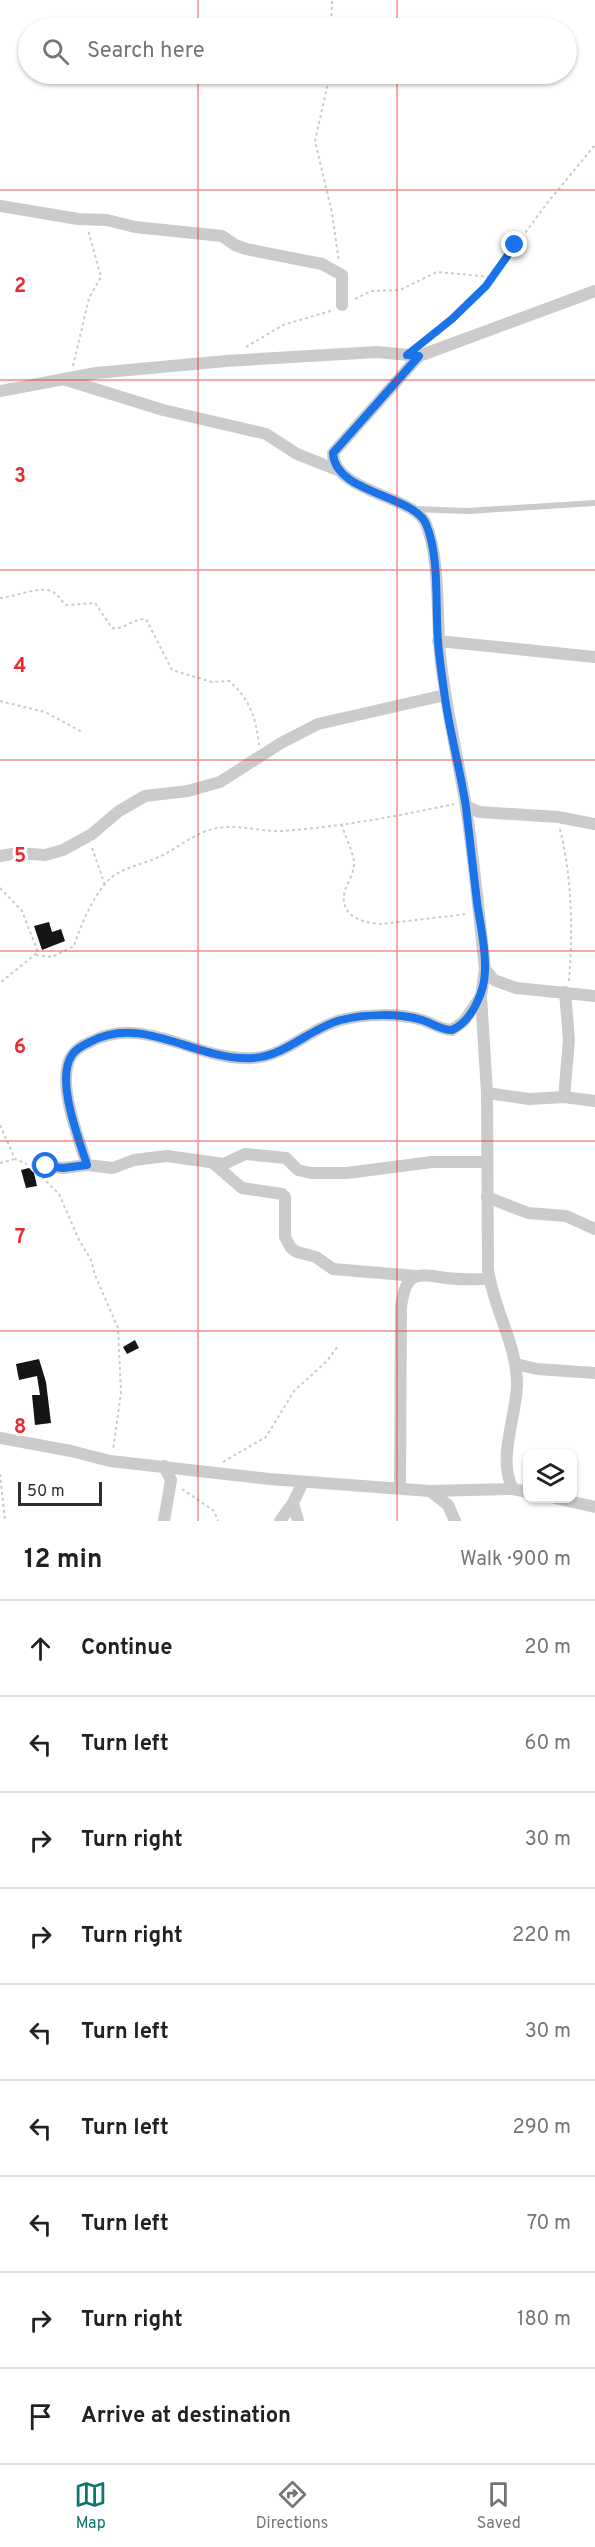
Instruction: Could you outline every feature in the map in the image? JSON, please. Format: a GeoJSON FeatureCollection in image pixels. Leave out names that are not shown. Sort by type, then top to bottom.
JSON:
{"type":"FeatureCollection","features":[{"type":"Feature","properties":{"kind":"street"},"geometry":{"type":"LineString","coordinates":[[0,206],[78,219],[222,236],[235,245],[322,264],[340,272],[342,305]]}},
{"type":"Feature","properties":{"kind":"street"},"geometry":{"type":"LineString","coordinates":[[0,391],[96,373],[226,361],[349,353],[413,355],[595,291]]}},
{"type":"Feature","properties":{"kind":"street"},"geometry":{"type":"LineString","coordinates":[[340,471],[334,462],[333,453],[413,355]]}},
{"type":"Feature","properties":{"kind":"street"},"geometry":{"type":"LineString","coordinates":[[64,378],[163,410],[266,434],[297,454],[340,471],[362,486],[412,509],[426,524],[435,571],[438,641],[445,695],[466,807],[485,969],[481,996],[487,1093],[489,1278],[510,1336],[516,1364],[517,1386],[506,1472],[513,1489]]}},
{"type":"Feature","properties":{"kind":"street"},"geometry":{"type":"LineString","coordinates":[[438,641],[595,657]]}},
{"type":"Feature","properties":{"kind":"street"},"geometry":{"type":"LineString","coordinates":[[3,852],[52,853],[92,834],[118,812],[145,796],[208,787],[234,775],[281,743],[328,720],[445,695]]}},
{"type":"Feature","properties":{"kind":"street"},"geometry":{"type":"LineString","coordinates":[[466,807],[479,812],[558,817],[595,824]]}},
{"type":"Feature","properties":{"kind":"street"},"geometry":{"type":"LineString","coordinates":[[485,969],[494,980],[504,985],[595,996]]}},
{"type":"Feature","properties":{"kind":"street"},"geometry":{"type":"LineString","coordinates":[[564,1097],[569,1040],[567,992]]}},
{"type":"Feature","properties":{"kind":"street"},"geometry":{"type":"LineString","coordinates":[[87,1165],[69,1110],[67,1065],[77,1049],[108,1034],[136,1032],[203,1050],[255,1058],[295,1043],[339,1021],[351,1018],[409,1017],[452,1030],[464,1021],[481,996]]}},
{"type":"Feature","properties":{"kind":"street"},"geometry":{"type":"LineString","coordinates":[[487,1093],[529,1099],[564,1097],[595,1101]]}},
{"type":"Feature","properties":{"kind":"street"},"geometry":{"type":"LineString","coordinates":[[37,1165],[63,1168],[87,1165],[118,1168],[134,1160],[167,1156],[214,1164],[227,1163],[245,1154],[286,1158],[298,1170],[311,1173],[347,1173],[432,1162],[487,1162]]}},
{"type":"Feature","properties":{"kind":"street"},"geometry":{"type":"LineString","coordinates":[[214,1164],[242,1188],[282,1194],[285,1197],[285,1237],[291,1248],[316,1257],[333,1269],[427,1274],[467,1280],[489,1278]]}},
{"type":"Feature","properties":{"kind":"street"},"geometry":{"type":"LineString","coordinates":[[487,1197],[528,1213],[566,1216],[595,1229]]}},
{"type":"Feature","properties":{"kind":"street"},"geometry":{"type":"LineString","coordinates":[[400,1487],[401,1307],[405,1286],[416,1275]]}},
{"type":"Feature","properties":{"kind":"street"},"geometry":{"type":"LineString","coordinates":[[516,1364],[537,1369],[595,1373]]}},
{"type":"Feature","properties":{"kind":"street"},"geometry":{"type":"LineString","coordinates":[[0,1438],[167,1471],[205,1472],[353,1487],[400,1487],[430,1491],[513,1489],[523,1491]]}},
{"type":"Feature","properties":{"kind":"street"},"geometry":{"type":"LineString","coordinates":[[164,1521],[167,1471]]}},
{"type":"Feature","properties":{"kind":"street"},"geometry":{"type":"LineString","coordinates":[[280,1521],[293,1503],[303,1482]]}},
{"type":"Feature","properties":{"kind":"street"},"geometry":{"type":"LineString","coordinates":[[430,1491],[448,1505],[455,1521]]}},
{"type":"Feature","properties":{"kind":"street"},"geometry":{"type":"LineString","coordinates":[[293,1503],[297,1521]]}},
{"type":"Feature","properties":{"kind":"street"},"geometry":{"type":"LineString","coordinates":[[577,1503],[595,1507]]}},
{"type":"Feature","properties":{"kind":"lane"},"geometry":{"type":"LineString","coordinates":[[412,509],[468,511],[595,503]]}},
{"type":"Feature","properties":{"kind":"path"},"geometry":{"type":"LineString","coordinates":[[331,18],[332,0]]}},
{"type":"Feature","properties":{"kind":"path"},"geometry":{"type":"LineString","coordinates":[[328,84],[315,141],[337,234],[340,272]]}},
{"type":"Feature","properties":{"kind":"path"},"geometry":{"type":"LineString","coordinates":[[413,355],[492,277],[548,202],[595,146]]}},
{"type":"Feature","properties":{"kind":"path"},"geometry":{"type":"LineString","coordinates":[[64,378],[77,360],[89,298],[101,277],[88,234],[89,219]]}},
{"type":"Feature","properties":{"kind":"path"},"geometry":{"type":"LineString","coordinates":[[226,361],[284,325],[316,317],[371,291],[407,288],[437,272],[492,277]]}},
{"type":"Feature","properties":{"kind":"path"},"geometry":{"type":"LineString","coordinates":[[0,598],[45,590],[56,594],[66,605],[95,603],[112,628],[146,619],[172,670],[212,682],[229,681],[242,692],[252,708],[260,759]]}},
{"type":"Feature","properties":{"kind":"path"},"geometry":{"type":"LineString","coordinates":[[0,701],[45,711],[82,732]]}},
{"type":"Feature","properties":{"kind":"path"},"geometry":{"type":"LineString","coordinates":[[0,983],[36,955],[52,957],[74,946],[95,900],[105,885],[118,873],[149,862],[215,828],[280,831],[412,815],[460,803],[466,807]]}},
{"type":"Feature","properties":{"kind":"path"},"geometry":{"type":"LineString","coordinates":[[558,817],[566,854],[573,927],[567,992]]}},
{"type":"Feature","properties":{"kind":"path"},"geometry":{"type":"LineString","coordinates":[[342,824],[354,863],[344,897],[346,910],[351,917],[368,923],[382,924],[478,913]]}},
{"type":"Feature","properties":{"kind":"path"},"geometry":{"type":"LineString","coordinates":[[92,834],[92,847],[105,885]]}},
{"type":"Feature","properties":{"kind":"path"},"geometry":{"type":"LineString","coordinates":[[0,888],[22,911],[35,943],[36,955]]}},
{"type":"Feature","properties":{"kind":"path"},"geometry":{"type":"LineString","coordinates":[[0,1125],[15,1159],[23,1164],[37,1165],[43,1179],[59,1194],[79,1240],[91,1260],[118,1329],[121,1393],[110,1461]]}},
{"type":"Feature","properties":{"kind":"path"},"geometry":{"type":"LineString","coordinates":[[0,1163],[15,1159]]}},
{"type":"Feature","properties":{"kind":"path"},"geometry":{"type":"LineString","coordinates":[[205,1472],[266,1437],[294,1391],[327,1361],[338,1346]]}},
{"type":"Feature","properties":{"kind":"path"},"geometry":{"type":"LineString","coordinates":[[167,1471],[195,1500],[214,1511],[218,1521]]}},
{"type":"Feature","properties":{"kind":"path"},"geometry":{"type":"LineString","coordinates":[[0,1474],[5,1521]]}},
{"type":"Feature","properties":{"kind":"building"},"geometry":{"type":"Polygon","coordinates":[[[49,922],[52,932],[61,929],[65,941],[42,950],[34,926],[49,922]]]}},
{"type":"Feature","properties":{"kind":"building"},"geometry":{"type":"Polygon","coordinates":[[[29,1168],[34,1173],[37,1186],[26,1188],[21,1170],[29,1168]]]}},
{"type":"Feature","properties":{"kind":"building"},"geometry":{"type":"Polygon","coordinates":[[[135,1340],[139,1348],[127,1354],[123,1347],[135,1340]]]}},
{"type":"Feature","properties":{"kind":"building"},"geometry":{"type":"Polygon","coordinates":[[[39,1359],[46,1382],[51,1423],[35,1425],[32,1395],[40,1395],[37,1376],[19,1380],[16,1364],[39,1359]]]}},
{"type":"Feature","properties":{"kind":"route"},"geometry":{"type":"LineString","coordinates":[[46,1166],[63,1168],[87,1165],[69,1110],[67,1065],[77,1049],[108,1034],[124,1031],[136,1032],[237,1058],[255,1058],[270,1054],[325,1027],[351,1018],[409,1017],[423,1020],[445,1030],[452,1030],[464,1021],[481,996],[485,969],[466,807],[445,695],[438,641],[435,571],[426,524],[412,509],[362,486],[340,471],[334,462],[333,453],[419,356],[407,355],[452,319],[486,286],[515,245]]}}]}
